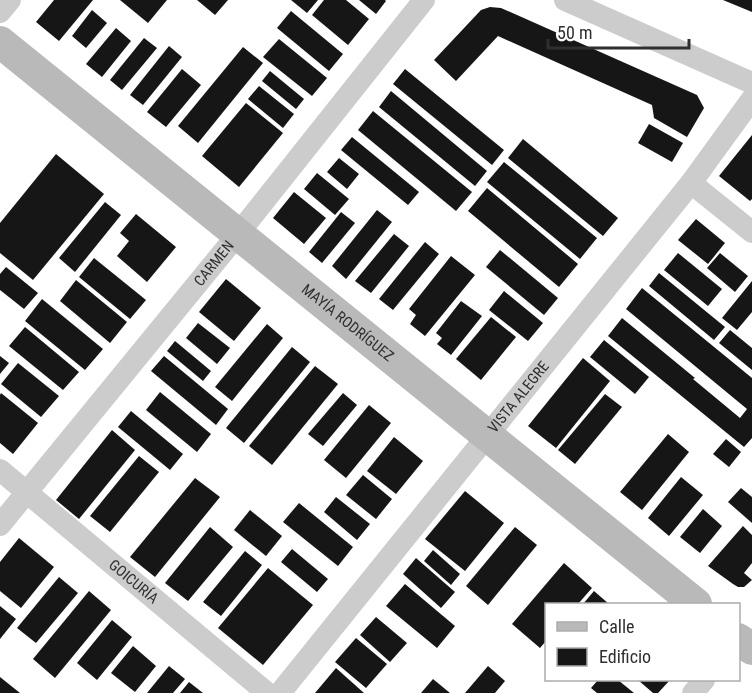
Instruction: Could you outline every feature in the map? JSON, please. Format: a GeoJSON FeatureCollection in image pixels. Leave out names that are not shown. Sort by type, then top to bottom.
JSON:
{"type":"FeatureCollection","features":[{"type":"Feature","properties":{"kind":"main road","name":"MAYÍA RODRÍGUEZ"},"geometry":{"type":"LineString","coordinates":[[0,42],[695,603]]}},
{"type":"Feature","properties":{"kind":"main road"},"geometry":{"type":"LineString","coordinates":[[740,640],[752,649]]}},
{"type":"Feature","properties":{"kind":"street"},"geometry":{"type":"LineString","coordinates":[[0,12],[10,0]]}},
{"type":"Feature","properties":{"kind":"street","name":"CARMEN"},"geometry":{"type":"LineString","coordinates":[[0,525],[238,234],[424,0]]}},
{"type":"Feature","properties":{"kind":"street"},"geometry":{"type":"LineString","coordinates":[[565,0],[752,84]]}},
{"type":"Feature","properties":{"kind":"street","name":"VISTA ALEGRE"},"geometry":{"type":"LineString","coordinates":[[280,693],[691,183],[752,99]]}},
{"type":"Feature","properties":{"kind":"street"},"geometry":{"type":"LineString","coordinates":[[691,183],[752,232]]}},
{"type":"Feature","properties":{"kind":"street","name":"GOICURÍA"},"geometry":{"type":"LineString","coordinates":[[0,470],[267,693]]}},
{"type":"Feature","properties":{"kind":"street"},"geometry":{"type":"LineString","coordinates":[[740,638],[752,622]]}},
{"type":"Feature","properties":{"kind":"street"},"geometry":{"type":"LineString","coordinates":[[693,693],[703,681]]}},
{"type":"Feature","properties":{"kind":"building"},"geometry":{"type":"Polygon","coordinates":[[[54,0],[93,0],[59,41],[36,22],[54,0]]]}},
{"type":"Feature","properties":{"kind":"building"},"geometry":{"type":"Polygon","coordinates":[[[120,0],[167,0],[148,23],[120,0]]]}},
{"type":"Feature","properties":{"kind":"building"},"geometry":{"type":"Polygon","coordinates":[[[197,0],[228,0],[215,15],[197,0]]]}},
{"type":"Feature","properties":{"kind":"building"},"geometry":{"type":"Polygon","coordinates":[[[291,0],[318,0],[307,13],[291,0]]]}},
{"type":"Feature","properties":{"kind":"building"},"geometry":{"type":"Polygon","coordinates":[[[324,0],[346,0],[369,19],[348,45],[312,15],[324,0]]]}},
{"type":"Feature","properties":{"kind":"building"},"geometry":{"type":"Polygon","coordinates":[[[359,0],[385,0],[386,1],[376,14],[359,0]]]}},
{"type":"Feature","properties":{"kind":"building"},"geometry":{"type":"Polygon","coordinates":[[[723,0],[752,0],[752,12],[723,0]]]}},
{"type":"Feature","properties":{"kind":"building"},"geometry":{"type":"Polygon","coordinates":[[[490,7],[501,8],[697,95],[704,108],[687,137],[654,118],[652,105],[498,36],[456,81],[434,60],[481,10],[490,7]]]}},
{"type":"Feature","properties":{"kind":"building"},"geometry":{"type":"Polygon","coordinates":[[[92,10],[107,23],[86,48],[72,36],[92,10]]]}},
{"type":"Feature","properties":{"kind":"building"},"geometry":{"type":"Polygon","coordinates":[[[291,11],[343,54],[329,71],[277,28],[291,11]]]}},
{"type":"Feature","properties":{"kind":"building"},"geometry":{"type":"Polygon","coordinates":[[[116,28],[131,41],[102,77],[86,64],[116,28]]]}},
{"type":"Feature","properties":{"kind":"building"},"geometry":{"type":"Polygon","coordinates":[[[144,38],[157,48],[122,90],[110,80],[144,38]]]}},
{"type":"Feature","properties":{"kind":"building"},"geometry":{"type":"Polygon","coordinates":[[[279,39],[327,78],[312,96],[263,57],[279,39]]]}},
{"type":"Feature","properties":{"kind":"building"},"geometry":{"type":"Polygon","coordinates":[[[169,46],[182,57],[143,105],[130,95],[169,46]]]}},
{"type":"Feature","properties":{"kind":"building"},"geometry":{"type":"Polygon","coordinates":[[[243,47],[263,63],[198,143],[178,126],[243,47]]]}},
{"type":"Feature","properties":{"kind":"building"},"geometry":{"type":"Polygon","coordinates":[[[182,69],[201,85],[166,127],[147,112],[182,69]]]}},
{"type":"Feature","properties":{"kind":"building"},"geometry":{"type":"Polygon","coordinates":[[[405,69],[504,150],[492,165],[393,84],[405,69]]]}},
{"type":"Feature","properties":{"kind":"building"},"geometry":{"type":"Polygon","coordinates":[[[270,71],[304,99],[296,109],[262,81],[270,71]]]}},
{"type":"Feature","properties":{"kind":"building"},"geometry":{"type":"Polygon","coordinates":[[[259,86],[294,114],[283,128],[248,99],[259,86]]]}},
{"type":"Feature","properties":{"kind":"building"},"geometry":{"type":"Polygon","coordinates":[[[391,91],[487,171],[475,186],[379,107],[391,91]]]}},
{"type":"Feature","properties":{"kind":"building"},"geometry":{"type":"Polygon","coordinates":[[[246,103],[283,133],[239,187],[202,156],[246,103]]]}},
{"type":"Feature","properties":{"kind":"building"},"geometry":{"type":"Polygon","coordinates":[[[373,111],[472,192],[456,211],[358,130],[373,111]]]}},
{"type":"Feature","properties":{"kind":"building"},"geometry":{"type":"Polygon","coordinates":[[[649,124],[683,143],[672,162],[638,143],[649,124]]]}},
{"type":"Feature","properties":{"kind":"building"},"geometry":{"type":"Polygon","coordinates":[[[752,135],[752,199],[750,201],[719,176],[752,135]]]}},
{"type":"Feature","properties":{"kind":"building"},"geometry":{"type":"Polygon","coordinates":[[[352,137],[419,192],[408,205],[341,150],[352,137]]]}},
{"type":"Feature","properties":{"kind":"building"},"geometry":{"type":"Polygon","coordinates":[[[523,139],[618,218],[603,236],[508,158],[523,139]]]}},
{"type":"Feature","properties":{"kind":"building"},"geometry":{"type":"Polygon","coordinates":[[[56,154],[104,194],[33,280],[0,253],[0,223],[56,154]]]}},
{"type":"Feature","properties":{"kind":"building"},"geometry":{"type":"Polygon","coordinates":[[[339,158],[359,174],[347,189],[327,172],[339,158]]]}},
{"type":"Feature","properties":{"kind":"building"},"geometry":{"type":"Polygon","coordinates":[[[504,162],[597,238],[580,259],[487,182],[504,162]]]}},
{"type":"Feature","properties":{"kind":"building"},"geometry":{"type":"Polygon","coordinates":[[[317,173],[349,199],[335,215],[304,189],[317,173]]]}},
{"type":"Feature","properties":{"kind":"building"},"geometry":{"type":"Polygon","coordinates":[[[487,188],[578,264],[559,287],[468,211],[487,188]]]}},
{"type":"Feature","properties":{"kind":"building"},"geometry":{"type":"Polygon","coordinates":[[[294,192],[326,218],[304,244],[273,218],[294,192]]]}},
{"type":"Feature","properties":{"kind":"building"},"geometry":{"type":"Polygon","coordinates":[[[105,202],[121,215],[75,272],[59,258],[105,202]]]}},
{"type":"Feature","properties":{"kind":"building"},"geometry":{"type":"Polygon","coordinates":[[[377,210],[392,222],[346,279],[332,266],[377,210]]]}},
{"type":"Feature","properties":{"kind":"building"},"geometry":{"type":"Polygon","coordinates":[[[341,212],[355,223],[322,263],[309,252],[341,212]]]}},
{"type":"Feature","properties":{"kind":"building"},"geometry":{"type":"Polygon","coordinates":[[[136,214],[176,247],[147,282],[117,256],[129,241],[120,233],[136,214]]]}},
{"type":"Feature","properties":{"kind":"building"},"geometry":{"type":"Polygon","coordinates":[[[696,219],[725,243],[708,264],[678,240],[696,219]]]}},
{"type":"Feature","properties":{"kind":"building"},"geometry":{"type":"Polygon","coordinates":[[[394,234],[409,246],[371,293],[355,281],[394,234]]]}},
{"type":"Feature","properties":{"kind":"building"},"geometry":{"type":"Polygon","coordinates":[[[425,242],[439,254],[393,310],[379,299],[425,242]]]}},
{"type":"Feature","properties":{"kind":"building"},"geometry":{"type":"Polygon","coordinates":[[[500,250],[558,298],[544,315],[486,267],[500,250]]]}},
{"type":"Feature","properties":{"kind":"building"},"geometry":{"type":"Polygon","coordinates":[[[678,253],[722,289],[708,306],[664,270],[678,253]]]}},
{"type":"Feature","properties":{"kind":"building"},"geometry":{"type":"Polygon","coordinates":[[[720,253],[748,276],[735,292],[707,268],[720,253]]]}},
{"type":"Feature","properties":{"kind":"building"},"geometry":{"type":"Polygon","coordinates":[[[451,256],[475,275],[425,336],[410,324],[416,315],[409,309],[451,256]]]}},
{"type":"Feature","properties":{"kind":"building"},"geometry":{"type":"Polygon","coordinates":[[[94,258],[146,300],[130,319],[79,277],[94,258]]]}},
{"type":"Feature","properties":{"kind":"building"},"geometry":{"type":"Polygon","coordinates":[[[6,267],[38,293],[24,309],[0,290],[0,274],[6,267]]]}},
{"type":"Feature","properties":{"kind":"building"},"geometry":{"type":"Polygon","coordinates":[[[659,273],[725,327],[714,340],[649,286],[659,273]]]}},
{"type":"Feature","properties":{"kind":"building"},"geometry":{"type":"Polygon","coordinates":[[[226,279],[261,308],[234,341],[199,312],[226,279]]]}},
{"type":"Feature","properties":{"kind":"building"},"geometry":{"type":"Polygon","coordinates":[[[76,280],[127,322],[110,343],[60,301],[76,280]]]}},
{"type":"Feature","properties":{"kind":"building"},"geometry":{"type":"Polygon","coordinates":[[[752,281],[752,312],[737,330],[722,318],[752,281]]]}},
{"type":"Feature","properties":{"kind":"building"},"geometry":{"type":"Polygon","coordinates":[[[642,288],[752,378],[752,438],[744,447],[608,336],[622,318],[740,418],[747,409],[626,309],[642,288]]]}},
{"type":"Feature","properties":{"kind":"building"},"geometry":{"type":"Polygon","coordinates":[[[504,291],[543,323],[528,341],[489,310],[504,291]]]}},
{"type":"Feature","properties":{"kind":"building"},"geometry":{"type":"Polygon","coordinates":[[[42,299],[103,349],[85,370],[25,321],[42,299]]]}},
{"type":"Feature","properties":{"kind":"building"},"geometry":{"type":"Polygon","coordinates":[[[461,301],[482,316],[451,355],[437,344],[442,338],[436,333],[461,301]]]}},
{"type":"Feature","properties":{"kind":"building"},"geometry":{"type":"Polygon","coordinates":[[[491,317],[516,337],[481,380],[456,359],[491,317]]]}},
{"type":"Feature","properties":{"kind":"building"},"geometry":{"type":"Polygon","coordinates":[[[198,323],[230,348],[217,364],[186,338],[198,323]]]}},
{"type":"Feature","properties":{"kind":"building"},"geometry":{"type":"Polygon","coordinates":[[[267,324],[283,338],[232,401],[215,387],[267,324]]]}},
{"type":"Feature","properties":{"kind":"building"},"geometry":{"type":"Polygon","coordinates":[[[25,327],[79,372],[63,390],[9,346],[25,327]]]}},
{"type":"Feature","properties":{"kind":"building"},"geometry":{"type":"Polygon","coordinates":[[[730,330],[752,348],[752,370],[719,343],[730,330]]]}},
{"type":"Feature","properties":{"kind":"building"},"geometry":{"type":"Polygon","coordinates":[[[604,340],[649,377],[635,394],[590,357],[604,340]]]}},
{"type":"Feature","properties":{"kind":"building"},"geometry":{"type":"Polygon","coordinates":[[[175,341],[211,371],[203,381],[167,351],[175,341]]]}},
{"type":"Feature","properties":{"kind":"building"},"geometry":{"type":"Polygon","coordinates":[[[292,347],[310,362],[244,443],[226,428],[292,347]]]}},
{"type":"Feature","properties":{"kind":"building"},"geometry":{"type":"Polygon","coordinates":[[[0,356],[9,363],[0,374],[0,356]]]}},
{"type":"Feature","properties":{"kind":"building"},"geometry":{"type":"Polygon","coordinates":[[[164,356],[228,409],[216,425],[151,371],[164,356]]]}},
{"type":"Feature","properties":{"kind":"building"},"geometry":{"type":"Polygon","coordinates":[[[583,358],[610,381],[556,448],[528,426],[583,358]]]}},
{"type":"Feature","properties":{"kind":"building"},"geometry":{"type":"Polygon","coordinates":[[[18,363],[59,396],[41,417],[1,384],[18,363]]]}},
{"type":"Feature","properties":{"kind":"building"},"geometry":{"type":"Polygon","coordinates":[[[315,366],[338,384],[272,465],[249,446],[315,366]]]}},
{"type":"Feature","properties":{"kind":"building"},"geometry":{"type":"Polygon","coordinates":[[[160,392],[211,434],[197,452],[146,410],[160,392]]]}},
{"type":"Feature","properties":{"kind":"building"},"geometry":{"type":"Polygon","coordinates":[[[1,393],[38,423],[13,454],[0,443],[1,393]]]}},
{"type":"Feature","properties":{"kind":"building"},"geometry":{"type":"Polygon","coordinates":[[[343,393],[357,405],[323,446],[308,434],[343,393]]]}},
{"type":"Feature","properties":{"kind":"building"},"geometry":{"type":"Polygon","coordinates":[[[605,394],[622,407],[575,464],[558,450],[605,394]]]}},
{"type":"Feature","properties":{"kind":"building"},"geometry":{"type":"Polygon","coordinates":[[[369,405],[391,423],[346,478],[324,460],[369,405]]]}},
{"type":"Feature","properties":{"kind":"building"},"geometry":{"type":"Polygon","coordinates":[[[131,411],[183,454],[170,470],[118,427],[131,411]]]}},
{"type":"Feature","properties":{"kind":"building"},"geometry":{"type":"Polygon","coordinates":[[[112,430],[135,450],[79,519],[56,500],[112,430]]]}},
{"type":"Feature","properties":{"kind":"building"},"geometry":{"type":"Polygon","coordinates":[[[668,434],[689,452],[642,510],[620,492],[668,434]]]}},
{"type":"Feature","properties":{"kind":"building"},"geometry":{"type":"Polygon","coordinates":[[[394,437],[423,461],[396,494],[367,471],[394,437]]]}},
{"type":"Feature","properties":{"kind":"building"},"geometry":{"type":"Polygon","coordinates":[[[726,439],[741,452],[729,467],[713,454],[726,439]]]}},
{"type":"Feature","properties":{"kind":"building"},"geometry":{"type":"Polygon","coordinates":[[[139,456],[159,472],[110,532],[90,516],[139,456]]]}},
{"type":"Feature","properties":{"kind":"building"},"geometry":{"type":"Polygon","coordinates":[[[363,475],[392,499],[376,519],[346,495],[363,475]]]}},
{"type":"Feature","properties":{"kind":"building"},"geometry":{"type":"Polygon","coordinates":[[[681,477],[703,495],[669,536],[648,518],[681,477]]]}},
{"type":"Feature","properties":{"kind":"building"},"geometry":{"type":"Polygon","coordinates":[[[195,478],[220,497],[155,577],[130,557],[195,478]]]}},
{"type":"Feature","properties":{"kind":"building"},"geometry":{"type":"Polygon","coordinates":[[[741,488],[752,497],[752,523],[728,502],[741,488]]]}},
{"type":"Feature","properties":{"kind":"building"},"geometry":{"type":"Polygon","coordinates":[[[465,491],[504,523],[465,571],[425,539],[465,491]]]}},
{"type":"Feature","properties":{"kind":"building"},"geometry":{"type":"Polygon","coordinates":[[[336,497],[370,524],[357,540],[324,512],[336,497]]]}},
{"type":"Feature","properties":{"kind":"building"},"geometry":{"type":"Polygon","coordinates":[[[299,503],[353,547],[338,566],[283,522],[299,503]]]}},
{"type":"Feature","properties":{"kind":"building"},"geometry":{"type":"Polygon","coordinates":[[[703,509],[722,526],[700,553],[680,537],[703,509]]]}},
{"type":"Feature","properties":{"kind":"building"},"geometry":{"type":"Polygon","coordinates":[[[250,510],[282,536],[266,556],[234,530],[250,510]]]}},
{"type":"Feature","properties":{"kind":"building"},"geometry":{"type":"Polygon","coordinates":[[[743,526],[752,535],[752,563],[744,573],[752,580],[744,587],[738,587],[708,566],[743,526]]]}},
{"type":"Feature","properties":{"kind":"building"},"geometry":{"type":"Polygon","coordinates":[[[210,527],[233,547],[188,601],[165,583],[210,527]]]}},
{"type":"Feature","properties":{"kind":"building"},"geometry":{"type":"Polygon","coordinates":[[[515,527],[537,545],[488,605],[466,586],[515,527]]]}},
{"type":"Feature","properties":{"kind":"building"},"geometry":{"type":"Polygon","coordinates":[[[19,538],[54,567],[21,608],[0,591],[0,562],[19,538]]]}},
{"type":"Feature","properties":{"kind":"building"},"geometry":{"type":"Polygon","coordinates":[[[292,549],[328,579],[317,592],[281,562],[292,549]]]}},
{"type":"Feature","properties":{"kind":"building"},"geometry":{"type":"Polygon","coordinates":[[[433,550],[460,574],[451,585],[424,561],[433,550]]]}},
{"type":"Feature","properties":{"kind":"building"},"geometry":{"type":"Polygon","coordinates":[[[245,551],[262,565],[221,616],[203,602],[245,551]]]}},
{"type":"Feature","properties":{"kind":"building"},"geometry":{"type":"Polygon","coordinates":[[[416,558],[455,592],[441,608],[403,574],[416,558]]]}},
{"type":"Feature","properties":{"kind":"building"},"geometry":{"type":"Polygon","coordinates":[[[564,563],[592,588],[579,603],[545,603],[545,642],[540,648],[512,624],[564,563]]]}},
{"type":"Feature","properties":{"kind":"building"},"geometry":{"type":"Polygon","coordinates":[[[268,568],[313,605],[263,665],[218,628],[268,568]]]}},
{"type":"Feature","properties":{"kind":"building"},"geometry":{"type":"Polygon","coordinates":[[[59,577],[78,593],[36,643],[17,628],[59,577]]]}},
{"type":"Feature","properties":{"kind":"building"},"geometry":{"type":"Polygon","coordinates":[[[405,584],[455,626],[437,648],[386,606],[405,584]]]}},
{"type":"Feature","properties":{"kind":"building"},"geometry":{"type":"Polygon","coordinates":[[[89,591],[111,610],[55,678],[33,659],[89,591]]]}},
{"type":"Feature","properties":{"kind":"building"},"geometry":{"type":"Polygon","coordinates":[[[594,591],[608,603],[584,603],[594,591]]]}},
{"type":"Feature","properties":{"kind":"building"},"geometry":{"type":"Polygon","coordinates":[[[0,606],[16,619],[0,639],[0,606]]]}},
{"type":"Feature","properties":{"kind":"building"},"geometry":{"type":"Polygon","coordinates":[[[376,617],[407,643],[390,662],[360,635],[376,617]]]}},
{"type":"Feature","properties":{"kind":"building"},"geometry":{"type":"Polygon","coordinates":[[[112,620],[132,637],[97,680],[77,663],[112,620]]]}},
{"type":"Feature","properties":{"kind":"building"},"geometry":{"type":"Polygon","coordinates":[[[356,638],[387,664],[366,688],[335,662],[356,638]]]}},
{"type":"Feature","properties":{"kind":"building"},"geometry":{"type":"Polygon","coordinates":[[[133,646],[156,666],[135,692],[111,673],[133,646]]]}},
{"type":"Feature","properties":{"kind":"building"},"geometry":{"type":"Polygon","coordinates":[[[169,666],[185,679],[173,693],[147,693],[169,666]]]}},
{"type":"Feature","properties":{"kind":"building"},"geometry":{"type":"Polygon","coordinates":[[[488,666],[505,681],[495,693],[465,693],[488,666]]]}},
{"type":"Feature","properties":{"kind":"building"},"geometry":{"type":"Polygon","coordinates":[[[336,668],[364,693],[315,693],[336,668]]]}},
{"type":"Feature","properties":{"kind":"building"},"geometry":{"type":"Polygon","coordinates":[[[0,677],[20,693],[0,693],[0,677]]]}},
{"type":"Feature","properties":{"kind":"building"},"geometry":{"type":"Polygon","coordinates":[[[433,679],[450,693],[421,693],[433,679]]]}},
{"type":"Feature","properties":{"kind":"building"},"geometry":{"type":"Polygon","coordinates":[[[597,681],[619,681],[634,693],[597,693],[591,688],[597,681]]]}},
{"type":"Feature","properties":{"kind":"building"},"geometry":{"type":"Polygon","coordinates":[[[639,681],[669,681],[658,693],[653,693],[639,681]]]}},
{"type":"Feature","properties":{"kind":"building"},"geometry":{"type":"Polygon","coordinates":[[[189,682],[203,693],[180,693],[189,682]]]}}]}
